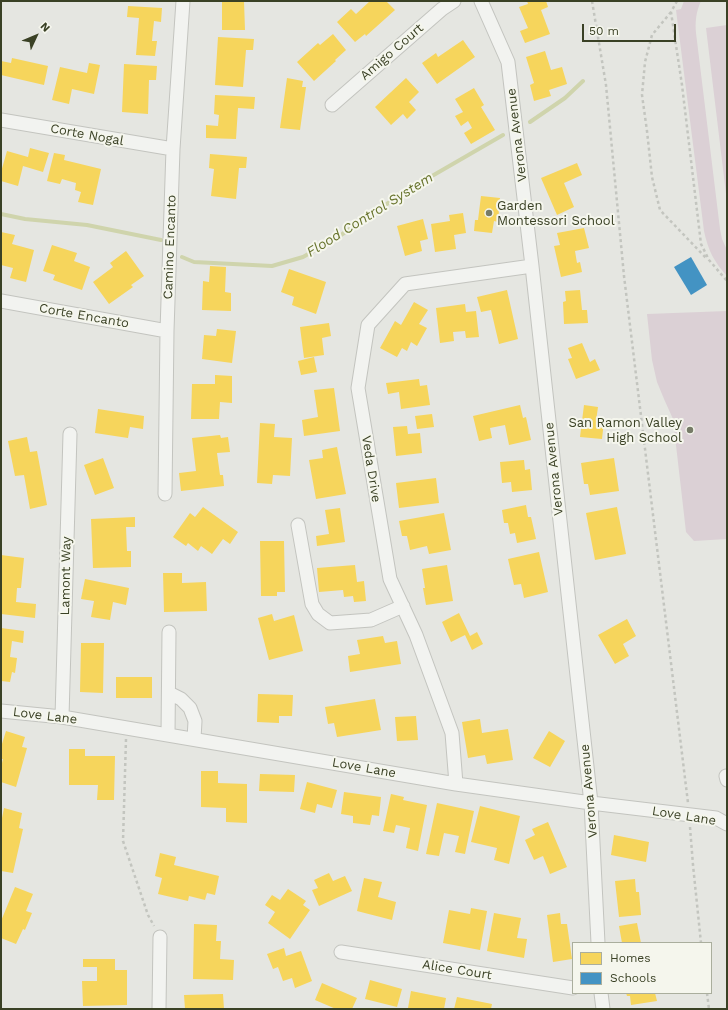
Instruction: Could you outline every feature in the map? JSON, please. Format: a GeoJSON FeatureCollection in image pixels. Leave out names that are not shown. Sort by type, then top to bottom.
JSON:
{"type":"FeatureCollection","features":[{"type":"Feature","properties":{"kind":"street","name":"Camino Encanto"},"geometry":{"type":"LineString","coordinates":[[165,494],[167,331],[174,149],[183,1]]}},
{"type":"Feature","properties":{"kind":"street","name":"Amigo Court"},"geometry":{"type":"LineString","coordinates":[[332,105],[442,9],[454,1]]}},
{"type":"Feature","properties":{"kind":"street","name":"Verona Avenue"},"geometry":{"type":"LineString","coordinates":[[481,1],[508,62],[591,804],[598,942]]}},
{"type":"Feature","properties":{"kind":"street","name":"Corte Nogal"},"geometry":{"type":"LineString","coordinates":[[1,120],[174,149]]}},
{"type":"Feature","properties":{"kind":"street","name":"Veda Drive"},"geometry":{"type":"LineString","coordinates":[[456,784],[452,733],[416,635],[390,579],[358,388],[368,325],[405,284],[532,266]]}},
{"type":"Feature","properties":{"kind":"street","name":"Corte Encanto"},"geometry":{"type":"LineString","coordinates":[[1,301],[167,331]]}},
{"type":"Feature","properties":{"kind":"street","name":"Lamont Way"},"geometry":{"type":"LineString","coordinates":[[62,717],[70,434]]}},
{"type":"Feature","properties":{"kind":"street"},"geometry":{"type":"LineString","coordinates":[[298,526],[312,604],[318,614],[330,623],[370,620],[403,606]]}},
{"type":"Feature","properties":{"kind":"street"},"geometry":{"type":"LineString","coordinates":[[168,735],[169,632]]}},
{"type":"Feature","properties":{"kind":"street"},"geometry":{"type":"LineString","coordinates":[[169,693],[181,699],[190,708],[196,721],[194,740]]}},
{"type":"Feature","properties":{"kind":"street","name":"Love Lane"},"geometry":{"type":"LineString","coordinates":[[1,711],[62,717],[456,784],[591,804],[716,818],[727,824]]}},
{"type":"Feature","properties":{"kind":"street"},"geometry":{"type":"LineString","coordinates":[[160,937],[160,1009]]}},
{"type":"Feature","properties":{"kind":"street","name":"Alice Court"},"geometry":{"type":"LineString","coordinates":[[341,952],[572,988]]}},
{"type":"Feature","properties":{"kind":"street"},"geometry":{"type":"LineString","coordinates":[[601,994],[603,1009]]}},
{"type":"Feature","properties":{"kind":"path"},"geometry":{"type":"LineString","coordinates":[[592,1],[606,85],[624,276],[689,815],[701,942]]}},
{"type":"Feature","properties":{"kind":"path"},"geometry":{"type":"LineString","coordinates":[[677,1],[671,12],[652,35],[645,62],[642,95],[648,131],[652,177],[660,210],[727,281]]}},
{"type":"Feature","properties":{"kind":"path"},"geometry":{"type":"LineString","coordinates":[[671,12],[682,85],[702,244],[708,260]]}},
{"type":"Feature","properties":{"kind":"path"},"geometry":{"type":"LineString","coordinates":[[126,728],[123,841],[148,916],[160,937]]}},
{"type":"Feature","properties":{"kind":"path"},"geometry":{"type":"LineString","coordinates":[[707,994],[709,1009]]}},
{"type":"Feature","properties":{"kind":"shaded area"},"geometry":{"type":"Polygon","coordinates":[[[684,1],[701,1],[696,17],[696,33],[720,229],[722,239],[727,250],[727,276],[718,266],[712,255],[707,244],[704,231],[676,10],[681,9],[684,1]]]}},
{"type":"Feature","properties":{"kind":"shaded area"},"geometry":{"type":"Polygon","coordinates":[[[727,25],[727,202],[706,28],[727,25]]]}},
{"type":"Feature","properties":{"kind":"shaded area"},"geometry":{"type":"Polygon","coordinates":[[[727,311],[727,539],[694,541],[686,532],[673,419],[657,382],[652,360],[647,314],[727,311]]]}},
{"type":"Feature","properties":{"kind":"building: Homes"},"geometry":{"type":"Polygon","coordinates":[[[222,1],[244,1],[245,30],[222,30],[222,1]]]}},
{"type":"Feature","properties":{"kind":"building: Homes"},"geometry":{"type":"Polygon","coordinates":[[[370,1],[386,1],[395,10],[366,36],[365,34],[355,42],[337,22],[351,9],[356,14],[370,1]]]}},
{"type":"Feature","properties":{"kind":"building: Homes"},"geometry":{"type":"Polygon","coordinates":[[[527,1],[546,1],[548,7],[541,10],[550,34],[525,43],[520,31],[528,28],[519,7],[528,4],[527,1]]]}},
{"type":"Feature","properties":{"kind":"building: Homes"},"geometry":{"type":"Polygon","coordinates":[[[128,6],[162,8],[161,22],[154,21],[152,41],[157,41],[155,56],[136,55],[139,18],[127,17],[128,6]]]}},
{"type":"Feature","properties":{"kind":"building: Homes"},"geometry":{"type":"Polygon","coordinates":[[[333,34],[346,50],[314,81],[297,62],[318,43],[320,45],[333,34]]]}},
{"type":"Feature","properties":{"kind":"building: Homes"},"geometry":{"type":"Polygon","coordinates":[[[218,37],[254,39],[253,50],[246,50],[243,87],[215,85],[218,37]]]}},
{"type":"Feature","properties":{"kind":"building: Homes"},"geometry":{"type":"Polygon","coordinates":[[[463,40],[475,57],[437,84],[422,63],[436,53],[438,57],[463,40]]]}},
{"type":"Feature","properties":{"kind":"building: Homes"},"geometry":{"type":"Polygon","coordinates":[[[545,51],[551,70],[562,67],[567,84],[549,90],[551,96],[534,101],[530,85],[534,83],[526,57],[545,51]]]}},
{"type":"Feature","properties":{"kind":"building: Homes"},"geometry":{"type":"Polygon","coordinates":[[[12,58],[48,66],[44,85],[1,75],[1,61],[11,63],[12,58]]]}},
{"type":"Feature","properties":{"kind":"building: Homes"},"geometry":{"type":"Polygon","coordinates":[[[89,63],[100,65],[94,94],[72,89],[69,104],[52,100],[60,67],[87,73],[89,63]]]}},
{"type":"Feature","properties":{"kind":"building: Homes"},"geometry":{"type":"Polygon","coordinates":[[[124,64],[157,66],[156,80],[149,80],[148,114],[122,112],[124,64]]]}},
{"type":"Feature","properties":{"kind":"building: Homes"},"geometry":{"type":"Polygon","coordinates":[[[287,78],[303,81],[302,87],[306,87],[300,130],[280,128],[287,78]]]}},
{"type":"Feature","properties":{"kind":"building: Homes"},"geometry":{"type":"Polygon","coordinates":[[[406,78],[419,92],[409,102],[416,110],[407,119],[403,114],[391,125],[375,107],[406,78]]]}},
{"type":"Feature","properties":{"kind":"building: Homes"},"geometry":{"type":"Polygon","coordinates":[[[474,88],[484,105],[481,107],[495,130],[471,144],[464,133],[472,128],[468,121],[461,126],[455,116],[463,112],[455,99],[474,88]]]}},
{"type":"Feature","properties":{"kind":"building: Homes"},"geometry":{"type":"Polygon","coordinates":[[[215,95],[255,97],[254,109],[238,108],[236,139],[206,138],[206,125],[218,126],[219,115],[214,114],[215,95]]]}},
{"type":"Feature","properties":{"kind":"building: Homes"},"geometry":{"type":"Polygon","coordinates":[[[30,148],[49,153],[43,172],[23,166],[18,186],[1,181],[1,172],[7,151],[28,157],[30,148]]]}},
{"type":"Feature","properties":{"kind":"building: Homes"},"geometry":{"type":"Polygon","coordinates":[[[54,153],[65,155],[64,160],[101,169],[93,205],[78,202],[81,192],[75,190],[76,183],[62,179],[60,184],[47,181],[54,153]]]}},
{"type":"Feature","properties":{"kind":"building: Homes"},"geometry":{"type":"Polygon","coordinates":[[[210,154],[247,157],[246,168],[239,168],[236,199],[211,196],[214,169],[209,168],[210,154]]]}},
{"type":"Feature","properties":{"kind":"building: Homes"},"geometry":{"type":"Polygon","coordinates":[[[577,163],[582,175],[564,183],[574,207],[557,215],[541,178],[577,163]]]}},
{"type":"Feature","properties":{"kind":"building: Homes"},"geometry":{"type":"Polygon","coordinates":[[[481,196],[500,198],[498,222],[494,221],[492,233],[474,231],[475,220],[478,220],[481,196]]]}},
{"type":"Feature","properties":{"kind":"building: Homes"},"geometry":{"type":"Polygon","coordinates":[[[463,213],[466,233],[454,235],[456,249],[435,252],[431,224],[450,221],[449,215],[463,213]]]}},
{"type":"Feature","properties":{"kind":"building: Homes"},"geometry":{"type":"Polygon","coordinates":[[[423,219],[428,239],[420,241],[422,251],[405,256],[397,226],[423,219]]]}},
{"type":"Feature","properties":{"kind":"building: Homes"},"geometry":{"type":"Polygon","coordinates":[[[584,228],[589,248],[575,251],[577,263],[580,262],[582,272],[561,277],[554,246],[560,245],[557,233],[584,228]]]}},
{"type":"Feature","properties":{"kind":"building: Homes"},"geometry":{"type":"Polygon","coordinates":[[[1,232],[15,235],[12,244],[34,250],[26,282],[10,278],[13,268],[1,265],[1,232]]]}},
{"type":"Feature","properties":{"kind":"building: Homes"},"geometry":{"type":"Polygon","coordinates":[[[52,245],[77,253],[74,261],[90,267],[82,290],[53,280],[55,275],[43,271],[52,245]]]}},
{"type":"Feature","properties":{"kind":"building: Homes"},"geometry":{"type":"Polygon","coordinates":[[[126,251],[144,276],[131,285],[133,287],[109,304],[93,282],[113,267],[110,263],[126,251]]]}},
{"type":"Feature","properties":{"kind":"building: Homes"},"geometry":{"type":"Polygon","coordinates":[[[210,266],[226,267],[225,292],[231,293],[231,311],[202,310],[203,281],[209,282],[210,266]]]}},
{"type":"Feature","properties":{"kind":"building: Homes"},"geometry":{"type":"Polygon","coordinates":[[[289,269],[326,282],[316,314],[292,305],[294,297],[281,292],[289,269]]]}},
{"type":"Feature","properties":{"kind":"building: Homes"},"geometry":{"type":"Polygon","coordinates":[[[507,290],[518,339],[499,344],[491,310],[481,312],[477,297],[507,290]]]}},
{"type":"Feature","properties":{"kind":"building: Homes"},"geometry":{"type":"Polygon","coordinates":[[[580,290],[582,310],[587,310],[588,323],[564,324],[563,302],[566,301],[565,291],[580,290]]]}},
{"type":"Feature","properties":{"kind":"building: Homes"},"geometry":{"type":"Polygon","coordinates":[[[414,302],[428,310],[419,324],[427,328],[417,346],[411,342],[407,351],[402,348],[397,357],[380,348],[395,321],[401,325],[414,302]]]}},
{"type":"Feature","properties":{"kind":"building: Homes"},"geometry":{"type":"Polygon","coordinates":[[[465,304],[466,312],[476,311],[479,337],[466,338],[465,331],[453,332],[454,341],[440,343],[436,308],[465,304]]]}},
{"type":"Feature","properties":{"kind":"building: Homes"},"geometry":{"type":"Polygon","coordinates":[[[329,323],[331,336],[322,338],[324,355],[304,358],[300,327],[329,323]]]}},
{"type":"Feature","properties":{"kind":"building: Homes"},"geometry":{"type":"Polygon","coordinates":[[[217,329],[236,331],[232,363],[202,359],[204,335],[216,336],[217,329]]]}},
{"type":"Feature","properties":{"kind":"building: Homes"},"geometry":{"type":"Polygon","coordinates":[[[582,343],[590,362],[595,359],[600,370],[576,379],[568,359],[572,358],[568,348],[582,343]]]}},
{"type":"Feature","properties":{"kind":"building: Homes"},"geometry":{"type":"Polygon","coordinates":[[[314,357],[317,372],[301,375],[298,361],[314,357]]]}},
{"type":"Feature","properties":{"kind":"building: Homes"},"geometry":{"type":"Polygon","coordinates":[[[215,375],[232,376],[232,403],[220,402],[219,419],[191,419],[192,384],[215,384],[215,375]]]}},
{"type":"Feature","properties":{"kind":"building: Homes"},"geometry":{"type":"Polygon","coordinates":[[[419,379],[420,386],[427,385],[430,405],[401,409],[399,392],[388,394],[386,383],[419,379]]]}},
{"type":"Feature","properties":{"kind":"building: Homes"},"geometry":{"type":"Polygon","coordinates":[[[334,388],[340,431],[304,436],[302,420],[318,417],[314,390],[334,388]]]}},
{"type":"Feature","properties":{"kind":"building: Homes"},"geometry":{"type":"Polygon","coordinates":[[[520,405],[523,418],[526,417],[531,440],[509,445],[505,425],[490,428],[492,438],[479,441],[473,416],[520,405]]]}},
{"type":"Feature","properties":{"kind":"building: Homes"},"geometry":{"type":"Polygon","coordinates":[[[584,405],[598,407],[596,421],[604,421],[602,439],[580,437],[584,405]]]}},
{"type":"Feature","properties":{"kind":"building: Homes"},"geometry":{"type":"Polygon","coordinates":[[[98,409],[144,416],[143,429],[130,427],[128,438],[95,433],[98,409]]]}},
{"type":"Feature","properties":{"kind":"building: Homes"},"geometry":{"type":"Polygon","coordinates":[[[432,414],[434,427],[417,429],[415,416],[432,414]]]}},
{"type":"Feature","properties":{"kind":"building: Homes"},"geometry":{"type":"Polygon","coordinates":[[[260,423],[275,424],[274,437],[292,438],[290,476],[273,475],[272,484],[257,483],[260,423]]]}},
{"type":"Feature","properties":{"kind":"building: Homes"},"geometry":{"type":"Polygon","coordinates":[[[407,426],[408,434],[420,433],[422,453],[396,456],[393,427],[407,426]]]}},
{"type":"Feature","properties":{"kind":"building: Homes"},"geometry":{"type":"Polygon","coordinates":[[[220,435],[221,438],[228,437],[230,452],[217,453],[220,475],[223,475],[224,486],[181,491],[179,473],[196,471],[192,438],[220,435]]]}},
{"type":"Feature","properties":{"kind":"building: Homes"},"geometry":{"type":"Polygon","coordinates":[[[27,437],[30,452],[37,451],[47,505],[30,509],[24,475],[15,476],[8,441],[27,437]]]}},
{"type":"Feature","properties":{"kind":"building: Homes"},"geometry":{"type":"Polygon","coordinates":[[[337,447],[346,494],[316,499],[309,460],[323,458],[322,450],[337,447]]]}},
{"type":"Feature","properties":{"kind":"building: Homes"},"geometry":{"type":"Polygon","coordinates":[[[103,458],[114,488],[95,495],[84,465],[103,458]]]}},
{"type":"Feature","properties":{"kind":"building: Homes"},"geometry":{"type":"Polygon","coordinates":[[[614,458],[619,491],[590,495],[588,484],[584,484],[581,463],[614,458]]]}},
{"type":"Feature","properties":{"kind":"building: Homes"},"geometry":{"type":"Polygon","coordinates":[[[524,460],[525,470],[530,469],[532,490],[512,492],[511,482],[502,483],[500,462],[524,460]]]}},
{"type":"Feature","properties":{"kind":"building: Homes"},"geometry":{"type":"Polygon","coordinates":[[[436,478],[439,503],[399,508],[396,483],[436,478]]]}},
{"type":"Feature","properties":{"kind":"building: Homes"},"geometry":{"type":"Polygon","coordinates":[[[526,505],[528,517],[531,517],[536,539],[517,543],[515,533],[510,534],[508,523],[504,523],[502,510],[526,505]]]}},
{"type":"Feature","properties":{"kind":"building: Homes"},"geometry":{"type":"Polygon","coordinates":[[[203,507],[238,532],[230,544],[223,539],[212,554],[201,546],[198,551],[188,543],[186,546],[173,537],[190,513],[195,517],[203,507]]]}},
{"type":"Feature","properties":{"kind":"building: Homes"},"geometry":{"type":"Polygon","coordinates":[[[617,507],[626,554],[595,560],[586,513],[617,507]]]}},
{"type":"Feature","properties":{"kind":"building: Homes"},"geometry":{"type":"Polygon","coordinates":[[[340,508],[345,542],[317,546],[316,536],[329,534],[325,510],[340,508]]]}},
{"type":"Feature","properties":{"kind":"building: Homes"},"geometry":{"type":"Polygon","coordinates":[[[444,513],[451,550],[429,554],[427,546],[410,550],[407,536],[402,536],[399,521],[444,513]]]}},
{"type":"Feature","properties":{"kind":"building: Homes"},"geometry":{"type":"Polygon","coordinates":[[[135,517],[135,527],[126,527],[127,551],[131,551],[131,567],[93,568],[91,519],[135,517]]]}},
{"type":"Feature","properties":{"kind":"building: Homes"},"geometry":{"type":"Polygon","coordinates":[[[260,541],[284,541],[285,592],[277,592],[277,596],[261,596],[260,541]]]}},
{"type":"Feature","properties":{"kind":"building: Homes"},"geometry":{"type":"Polygon","coordinates":[[[539,552],[548,592],[524,598],[521,584],[514,585],[508,559],[539,552]]]}},
{"type":"Feature","properties":{"kind":"building: Homes"},"geometry":{"type":"Polygon","coordinates":[[[1,555],[24,558],[21,588],[17,588],[16,602],[36,604],[35,618],[1,614],[1,555]]]}},
{"type":"Feature","properties":{"kind":"building: Homes"},"geometry":{"type":"Polygon","coordinates":[[[355,565],[357,582],[364,581],[366,601],[354,602],[353,596],[344,597],[343,590],[319,592],[317,568],[355,565]]]}},
{"type":"Feature","properties":{"kind":"building: Homes"},"geometry":{"type":"Polygon","coordinates":[[[447,565],[453,601],[426,605],[422,569],[447,565]]]}},
{"type":"Feature","properties":{"kind":"building: Homes"},"geometry":{"type":"Polygon","coordinates":[[[163,573],[182,573],[182,583],[206,582],[207,611],[164,612],[163,573]]]}},
{"type":"Feature","properties":{"kind":"building: Homes"},"geometry":{"type":"Polygon","coordinates":[[[85,579],[129,588],[126,605],[113,602],[110,620],[91,617],[94,601],[81,599],[85,579]]]}},
{"type":"Feature","properties":{"kind":"building: Homes"},"geometry":{"type":"Polygon","coordinates":[[[459,613],[470,636],[477,632],[483,644],[472,650],[465,635],[451,642],[442,622],[459,613]]]}},
{"type":"Feature","properties":{"kind":"building: Homes"},"geometry":{"type":"Polygon","coordinates":[[[272,614],[274,621],[294,615],[303,651],[269,660],[258,618],[272,614]]]}},
{"type":"Feature","properties":{"kind":"building: Homes"},"geometry":{"type":"Polygon","coordinates":[[[627,619],[636,636],[623,644],[629,656],[615,664],[598,635],[627,619]]]}},
{"type":"Feature","properties":{"kind":"building: Homes"},"geometry":{"type":"Polygon","coordinates":[[[1,628],[24,631],[23,643],[12,641],[10,657],[17,658],[15,673],[12,672],[10,682],[1,681],[1,628]]]}},
{"type":"Feature","properties":{"kind":"building: Homes"},"geometry":{"type":"Polygon","coordinates":[[[383,636],[385,643],[397,641],[401,664],[350,672],[348,656],[360,654],[357,640],[383,636]]]}},
{"type":"Feature","properties":{"kind":"building: Homes"},"geometry":{"type":"Polygon","coordinates":[[[81,643],[104,643],[103,693],[80,692],[81,643]]]}},
{"type":"Feature","properties":{"kind":"building: Homes"},"geometry":{"type":"Polygon","coordinates":[[[116,677],[152,677],[152,698],[116,698],[116,677]]]}},
{"type":"Feature","properties":{"kind":"building: Homes"},"geometry":{"type":"Polygon","coordinates":[[[258,694],[293,695],[292,716],[279,716],[279,723],[257,722],[258,694]]]}},
{"type":"Feature","properties":{"kind":"building: Homes"},"geometry":{"type":"Polygon","coordinates":[[[375,699],[381,730],[337,737],[334,723],[328,724],[325,707],[375,699]]]}},
{"type":"Feature","properties":{"kind":"building: Homes"},"geometry":{"type":"Polygon","coordinates":[[[416,716],[418,740],[397,741],[395,717],[416,716]]]}},
{"type":"Feature","properties":{"kind":"building: Homes"},"geometry":{"type":"Polygon","coordinates":[[[480,719],[482,733],[508,729],[513,760],[487,764],[485,755],[468,758],[462,722],[480,719]]]}},
{"type":"Feature","properties":{"kind":"building: Homes"},"geometry":{"type":"Polygon","coordinates":[[[6,731],[25,737],[22,747],[27,748],[16,787],[1,782],[1,767],[3,759],[1,759],[1,747],[6,731]]]}},
{"type":"Feature","properties":{"kind":"building: Homes"},"geometry":{"type":"Polygon","coordinates":[[[549,731],[565,741],[550,767],[533,758],[549,731]]]}},
{"type":"Feature","properties":{"kind":"building: Homes"},"geometry":{"type":"Polygon","coordinates":[[[69,749],[85,749],[85,756],[115,756],[114,800],[97,800],[98,785],[69,785],[69,749]]]}},
{"type":"Feature","properties":{"kind":"building: Homes"},"geometry":{"type":"Polygon","coordinates":[[[201,771],[218,771],[218,783],[247,784],[247,823],[226,822],[226,808],[201,807],[201,771]]]}},
{"type":"Feature","properties":{"kind":"building: Homes"},"geometry":{"type":"Polygon","coordinates":[[[260,774],[295,775],[294,792],[259,791],[260,774]]]}},
{"type":"Feature","properties":{"kind":"building: Homes"},"geometry":{"type":"Polygon","coordinates":[[[307,782],[337,790],[332,808],[317,804],[315,813],[300,809],[307,782]]]}},
{"type":"Feature","properties":{"kind":"building: Homes"},"geometry":{"type":"Polygon","coordinates":[[[344,792],[381,797],[379,816],[372,815],[370,825],[353,823],[353,816],[341,814],[344,792]]]}},
{"type":"Feature","properties":{"kind":"building: Homes"},"geometry":{"type":"Polygon","coordinates":[[[391,794],[404,797],[403,800],[427,805],[418,851],[406,848],[410,828],[396,825],[394,833],[383,831],[391,794]]]}},
{"type":"Feature","properties":{"kind":"building: Homes"},"geometry":{"type":"Polygon","coordinates":[[[437,803],[474,811],[465,854],[455,852],[459,836],[444,833],[439,856],[426,854],[437,803]]]}},
{"type":"Feature","properties":{"kind":"building: Homes"},"geometry":{"type":"Polygon","coordinates":[[[480,806],[520,816],[509,864],[494,860],[497,848],[471,842],[480,806]]]}},
{"type":"Feature","properties":{"kind":"building: Homes"},"geometry":{"type":"Polygon","coordinates":[[[4,808],[22,813],[19,828],[23,829],[13,873],[1,871],[1,823],[4,808]]]}},
{"type":"Feature","properties":{"kind":"building: Homes"},"geometry":{"type":"Polygon","coordinates":[[[548,822],[567,867],[550,874],[543,856],[534,860],[525,840],[535,835],[532,829],[548,822]]]}},
{"type":"Feature","properties":{"kind":"building: Homes"},"geometry":{"type":"Polygon","coordinates":[[[614,835],[649,842],[646,862],[611,855],[614,835]]]}},
{"type":"Feature","properties":{"kind":"building: Homes"},"geometry":{"type":"Polygon","coordinates":[[[160,853],[176,857],[174,865],[219,876],[215,895],[207,893],[205,900],[189,896],[188,901],[158,894],[162,878],[155,876],[160,853]]]}},
{"type":"Feature","properties":{"kind":"building: Homes"},"geometry":{"type":"Polygon","coordinates":[[[329,873],[333,881],[345,876],[352,891],[319,906],[312,890],[318,888],[314,880],[329,873]]]}},
{"type":"Feature","properties":{"kind":"building: Homes"},"geometry":{"type":"Polygon","coordinates":[[[364,878],[382,882],[378,897],[396,902],[392,920],[357,911],[364,878]]]}},
{"type":"Feature","properties":{"kind":"building: Homes"},"geometry":{"type":"Polygon","coordinates":[[[635,879],[636,892],[639,892],[641,915],[619,917],[615,881],[635,879]]]}},
{"type":"Feature","properties":{"kind":"building: Homes"},"geometry":{"type":"Polygon","coordinates":[[[15,887],[33,894],[26,911],[32,913],[25,930],[23,929],[16,944],[1,938],[1,921],[15,887]]]}},
{"type":"Feature","properties":{"kind":"building: Homes"},"geometry":{"type":"Polygon","coordinates":[[[288,889],[306,901],[303,905],[310,910],[290,939],[268,923],[275,912],[265,905],[272,895],[280,900],[288,889]]]}},
{"type":"Feature","properties":{"kind":"building: Homes"},"geometry":{"type":"Polygon","coordinates":[[[471,908],[487,911],[480,950],[443,943],[449,910],[470,914],[471,908]]]}},
{"type":"Feature","properties":{"kind":"building: Homes"},"geometry":{"type":"Polygon","coordinates":[[[494,913],[521,918],[517,938],[527,939],[524,958],[487,951],[494,913]]]}},
{"type":"Feature","properties":{"kind":"building: Homes"},"geometry":{"type":"Polygon","coordinates":[[[560,913],[561,924],[567,924],[572,959],[553,962],[547,915],[560,913]]]}},
{"type":"Feature","properties":{"kind":"building: Homes"},"geometry":{"type":"Polygon","coordinates":[[[637,923],[641,942],[622,942],[619,926],[637,923]]]}},
{"type":"Feature","properties":{"kind":"building: Homes"},"geometry":{"type":"Polygon","coordinates":[[[194,924],[217,925],[216,941],[221,941],[220,959],[234,960],[233,980],[193,979],[194,924]]]}},
{"type":"Feature","properties":{"kind":"building: Homes"},"geometry":{"type":"Polygon","coordinates":[[[284,948],[286,956],[301,951],[312,981],[295,988],[292,978],[283,981],[278,967],[273,969],[267,954],[284,948]]]}},
{"type":"Feature","properties":{"kind":"building: Homes"},"geometry":{"type":"Polygon","coordinates":[[[83,959],[115,959],[115,970],[127,970],[127,1005],[83,1006],[82,981],[97,981],[97,967],[83,967],[83,959]]]}},
{"type":"Feature","properties":{"kind":"building: Homes"},"geometry":{"type":"Polygon","coordinates":[[[370,980],[402,989],[397,1007],[365,999],[370,980]]]}},
{"type":"Feature","properties":{"kind":"building: Homes"},"geometry":{"type":"Polygon","coordinates":[[[322,983],[357,998],[352,1009],[336,1009],[315,1000],[322,983]]]}},
{"type":"Feature","properties":{"kind":"building: Homes"},"geometry":{"type":"Polygon","coordinates":[[[411,991],[446,998],[444,1009],[408,1008],[411,991]]]}},
{"type":"Feature","properties":{"kind":"building: Homes"},"geometry":{"type":"Polygon","coordinates":[[[223,994],[224,1009],[185,1009],[184,995],[223,994]]]}},
{"type":"Feature","properties":{"kind":"building: Homes"},"geometry":{"type":"Polygon","coordinates":[[[626,994],[655,994],[657,1001],[631,1005],[630,996],[627,996],[626,994]]]}},
{"type":"Feature","properties":{"kind":"building: Homes"},"geometry":{"type":"Polygon","coordinates":[[[457,997],[492,1004],[491,1009],[454,1009],[457,997]]]}},
{"type":"Feature","properties":{"kind":"building: Schools"},"geometry":{"type":"Polygon","coordinates":[[[691,257],[707,285],[691,295],[674,267],[691,257]]]}},
{"type":"Feature","properties":{"kind":"waterway","name":"Flood Control System"},"geometry":{"type":"LineString","coordinates":[[530,122],[565,98],[583,81]]}},
{"type":"Feature","properties":{"kind":"waterway","name":"Flood Control System"},"geometry":{"type":"LineString","coordinates":[[182,257],[194,262],[272,266],[303,257],[338,237],[406,191],[503,135]]}},
{"type":"Feature","properties":{"kind":"waterway","name":"Flood Control System"},"geometry":{"type":"LineString","coordinates":[[1,214],[25,219],[87,225],[161,240]]}},
{"type":"Feature","properties":{"kind":"place","name":"Garden Montessori School"},"geometry":{"type":"Point","coordinates":[489,213]}},
{"type":"Feature","properties":{"kind":"place","name":"San Ramon Valley High School"},"geometry":{"type":"Point","coordinates":[690,430]}}]}
